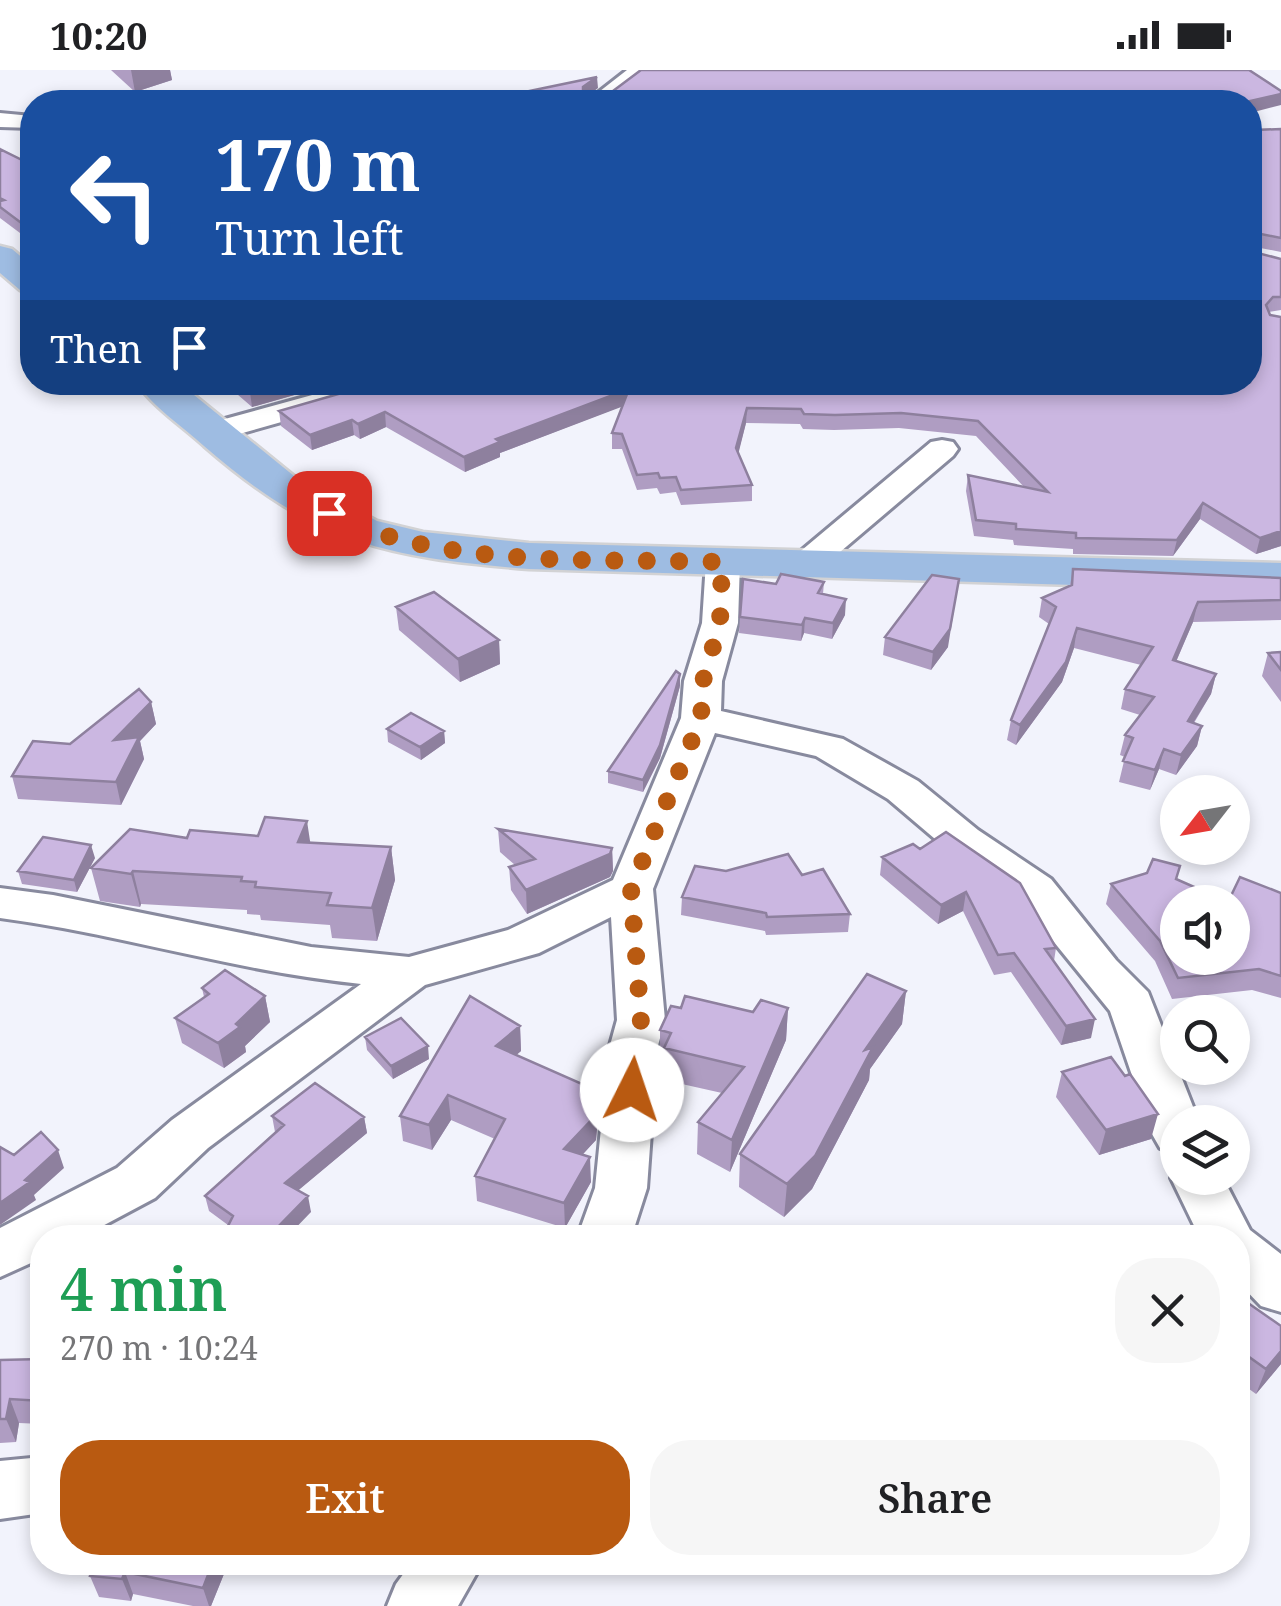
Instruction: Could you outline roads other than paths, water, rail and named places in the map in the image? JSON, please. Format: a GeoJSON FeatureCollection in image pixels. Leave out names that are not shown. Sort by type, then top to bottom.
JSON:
{"type":"FeatureCollection","features":[{"type":"Feature","properties":{"kind":"main road"},"geometry":{"type":"LineString","coordinates":[[0,256],[20,272]]}},
{"type":"Feature","properties":{"kind":"main road"},"geometry":{"type":"LineString","coordinates":[[171,395],[296,496],[362,530],[439,547],[530,556],[1281,578]]}},
{"type":"Feature","properties":{"kind":"street"},"geometry":{"type":"LineString","coordinates":[[612,90],[640,70]]}},
{"type":"Feature","properties":{"kind":"street"},"geometry":{"type":"LineString","coordinates":[[214,432],[344,395]]}},
{"type":"Feature","properties":{"kind":"street"},"geometry":{"type":"LineString","coordinates":[[808,562],[942,449]]}},
{"type":"Feature","properties":{"kind":"street"},"geometry":{"type":"LineString","coordinates":[[608,1225],[621,1188],[633,1049],[641,1020],[631,889],[701,718],[703,681],[720,623],[722,562]]}},
{"type":"Feature","properties":{"kind":"street"},"geometry":{"type":"LineString","coordinates":[[701,718],[829,747],[903,790],[964,840],[1034,888],[1100,972],[1131,1004],[1168,1105]]}},
{"type":"Feature","properties":{"kind":"street"},"geometry":{"type":"LineString","coordinates":[[56,1225],[136,1183],[190,1134],[409,973],[550,928],[631,889]]}},
{"type":"Feature","properties":{"kind":"street"},"geometry":{"type":"LineString","coordinates":[[0,903],[312,963],[409,973]]}},
{"type":"Feature","properties":{"kind":"street"},"geometry":{"type":"LineString","coordinates":[[1206,1195],[1220,1225]]}},
{"type":"Feature","properties":{"kind":"street"},"geometry":{"type":"LineString","coordinates":[[0,1254],[30,1238]]}},
{"type":"Feature","properties":{"kind":"street"},"geometry":{"type":"LineString","coordinates":[[1250,1259],[1281,1289]]}},
{"type":"Feature","properties":{"kind":"street"},"geometry":{"type":"LineString","coordinates":[[0,1490],[30,1487]]}},
{"type":"Feature","properties":{"kind":"street"},"geometry":{"type":"LineString","coordinates":[[419,1606],[442,1575]]}}]}
